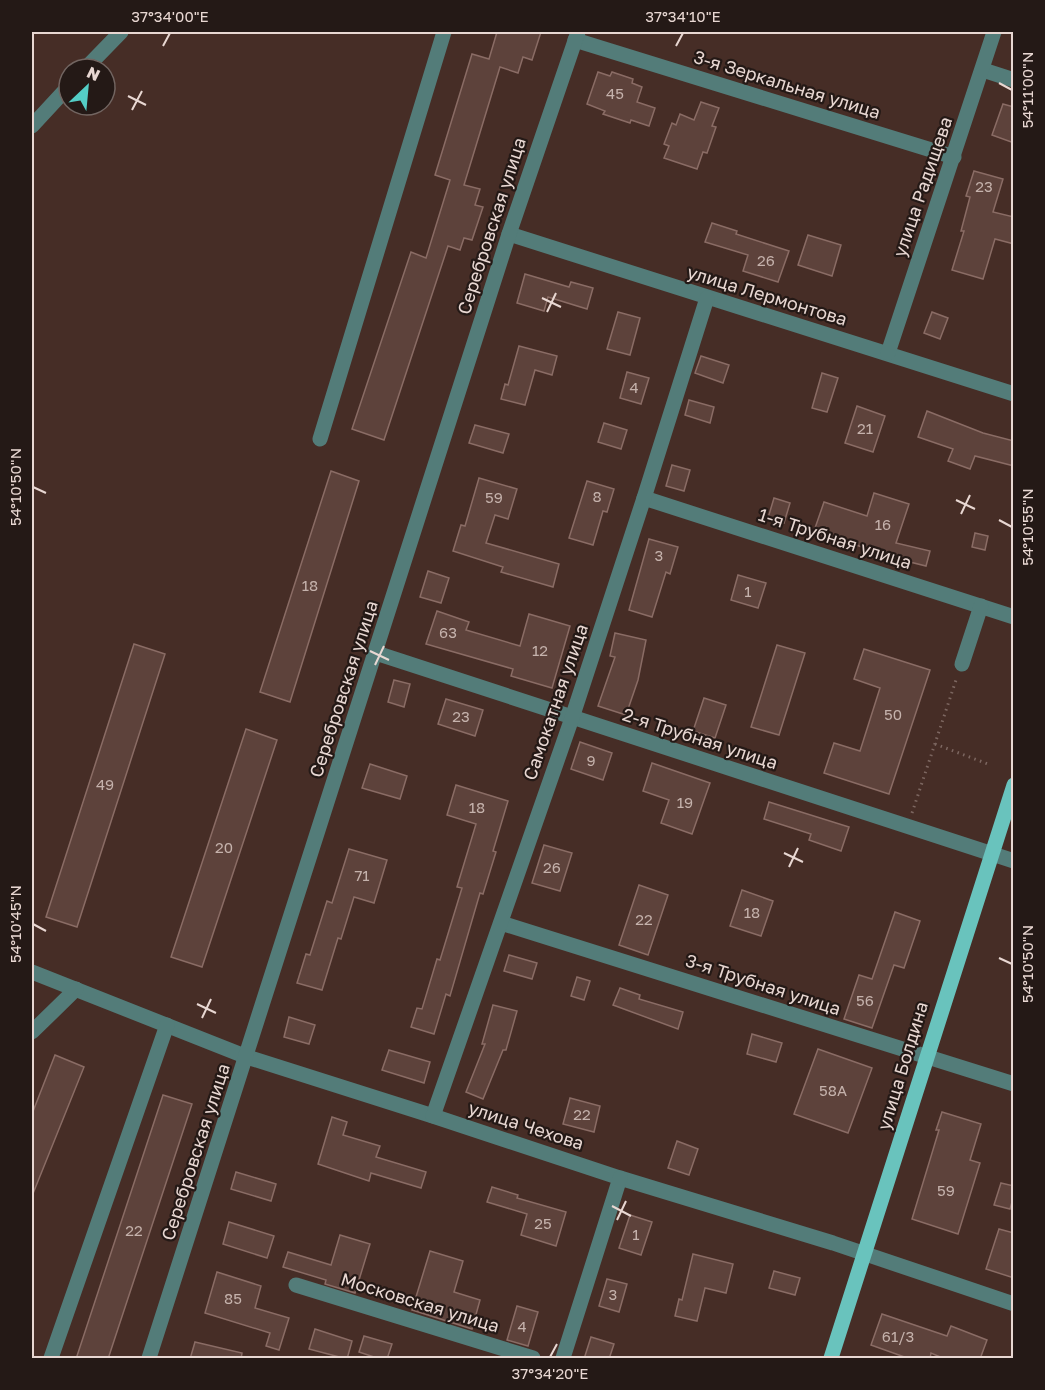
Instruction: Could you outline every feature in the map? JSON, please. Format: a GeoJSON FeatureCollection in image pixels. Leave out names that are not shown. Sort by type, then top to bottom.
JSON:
{"type":"FeatureCollection","features":[{"type":"Feature","properties":{"kind":"main road","name":"улица Болдина"},"geometry":{"type":"LineString","coordinates":[[831,1359],[990,854],[1014,785]]}},
{"type":"Feature","properties":{"kind":"street"},"geometry":{"type":"LineString","coordinates":[[97,57],[121,32]]}},
{"type":"Feature","properties":{"kind":"street"},"geometry":{"type":"LineString","coordinates":[[320,439],[444,32]]}},
{"type":"Feature","properties":{"kind":"street","name":"улица Радищева"},"geometry":{"type":"LineString","coordinates":[[888,354],[994,32]]}},
{"type":"Feature","properties":{"kind":"street","name":"3-я Зеркальная улица"},"geometry":{"type":"LineString","coordinates":[[576,36],[954,157]]}},
{"type":"Feature","properties":{"kind":"street","name":"Серебровская улица"},"geometry":{"type":"LineString","coordinates":[[149,1359],[509,234],[576,36]]}},
{"type":"Feature","properties":{"kind":"street"},"geometry":{"type":"LineString","coordinates":[[983,70],[1014,80]]}},
{"type":"Feature","properties":{"kind":"street"},"geometry":{"type":"LineString","coordinates":[[32,126],[57,99]]}},
{"type":"Feature","properties":{"kind":"street","name":"улица Лермонтова"},"geometry":{"type":"LineString","coordinates":[[509,234],[1014,394]]}},
{"type":"Feature","properties":{"kind":"street","name":"Самокатная улица"},"geometry":{"type":"LineString","coordinates":[[434,1116],[572,718],[707,298]]}},
{"type":"Feature","properties":{"kind":"street","name":"1-я Трубная улица"},"geometry":{"type":"LineString","coordinates":[[644,498],[1014,617]]}},
{"type":"Feature","properties":{"kind":"street"},"geometry":{"type":"LineString","coordinates":[[962,664],[981,606]]}},
{"type":"Feature","properties":{"kind":"street","name":"2-я Трубная улица"},"geometry":{"type":"LineString","coordinates":[[376,653],[1014,861]]}},
{"type":"Feature","properties":{"kind":"street","name":"3-я Трубная улица"},"geometry":{"type":"LineString","coordinates":[[501,923],[1014,1084]]}},
{"type":"Feature","properties":{"kind":"street","name":"улица Чехова"},"geometry":{"type":"LineString","coordinates":[[32,972],[247,1057],[620,1178],[865,1254],[1014,1304]]}},
{"type":"Feature","properties":{"kind":"street"},"geometry":{"type":"LineString","coordinates":[[32,1032],[76,990]]}},
{"type":"Feature","properties":{"kind":"street"},"geometry":{"type":"LineString","coordinates":[[51,1359],[167,1025]]}},
{"type":"Feature","properties":{"kind":"street"},"geometry":{"type":"LineString","coordinates":[[563,1359],[620,1178]]}},
{"type":"Feature","properties":{"kind":"street","name":"Московская улица"},"geometry":{"type":"LineString","coordinates":[[296,1285],[533,1359]]}},
{"type":"Feature","properties":{"kind":"path"},"geometry":{"type":"LineString","coordinates":[[908,826],[962,664]]}},
{"type":"Feature","properties":{"kind":"path"},"geometry":{"type":"LineString","coordinates":[[935,744],[988,764]]}},
{"type":"Feature","properties":{"kind":"building"},"geometry":{"type":"Polygon","coordinates":[[[497,32],[541,32],[532,60],[523,57],[518,73],[500,67],[464,185],[480,189],[475,205],[483,207],[472,240],[464,238],[460,250],[448,246],[384,440],[352,429],[411,252],[426,258],[450,180],[435,175],[472,54],[489,59],[497,32]]]}},
{"type":"Feature","properties":{"kind":"building"},"geometry":{"type":"Polygon","coordinates":[[[598,72],[610,76],[612,72],[633,79],[632,83],[642,87],[637,102],[655,108],[649,126],[631,120],[630,123],[603,114],[605,111],[587,104],[598,72]]]}},
{"type":"Feature","properties":{"kind":"building"},"geometry":{"type":"Polygon","coordinates":[[[701,102],[719,108],[712,126],[716,127],[707,153],[703,152],[697,169],[664,158],[669,146],[664,144],[672,123],[676,125],[680,114],[694,120],[701,102]]]}},
{"type":"Feature","properties":{"kind":"building"},"geometry":{"type":"Polygon","coordinates":[[[1003,104],[1014,107],[1014,143],[992,135],[1003,104]]]}},
{"type":"Feature","properties":{"kind":"building"},"geometry":{"type":"Polygon","coordinates":[[[974,171],[1003,179],[993,212],[1014,217],[1014,244],[995,239],[983,279],[952,270],[964,231],[961,231],[970,197],[966,196],[974,171]]]}},
{"type":"Feature","properties":{"kind":"building"},"geometry":{"type":"Polygon","coordinates":[[[712,223],[737,231],[736,234],[789,251],[778,282],[743,271],[748,255],[705,242],[712,223]]]}},
{"type":"Feature","properties":{"kind":"building"},"geometry":{"type":"Polygon","coordinates":[[[808,235],[841,245],[832,276],[798,265],[808,235]]]}},
{"type":"Feature","properties":{"kind":"building"},"geometry":{"type":"Polygon","coordinates":[[[525,274],[569,287],[571,282],[593,288],[587,309],[548,297],[544,311],[517,303],[525,274]]]}},
{"type":"Feature","properties":{"kind":"building"},"geometry":{"type":"Polygon","coordinates":[[[618,312],[640,318],[630,355],[607,349],[618,312]]]}},
{"type":"Feature","properties":{"kind":"building"},"geometry":{"type":"Polygon","coordinates":[[[932,312],[948,318],[940,339],[924,333],[932,312]]]}},
{"type":"Feature","properties":{"kind":"building"},"geometry":{"type":"Polygon","coordinates":[[[519,346],[557,356],[552,375],[535,370],[525,405],[501,399],[505,384],[508,385],[519,346]]]}},
{"type":"Feature","properties":{"kind":"building"},"geometry":{"type":"Polygon","coordinates":[[[701,356],[729,365],[723,383],[695,373],[701,356]]]}},
{"type":"Feature","properties":{"kind":"building"},"geometry":{"type":"Polygon","coordinates":[[[627,372],[649,378],[641,404],[620,398],[627,372]]]}},
{"type":"Feature","properties":{"kind":"building"},"geometry":{"type":"Polygon","coordinates":[[[822,373],[838,378],[827,412],[812,408],[822,373]]]}},
{"type":"Feature","properties":{"kind":"building"},"geometry":{"type":"Polygon","coordinates":[[[689,400],[714,407],[710,423],[685,415],[689,400]]]}},
{"type":"Feature","properties":{"kind":"building"},"geometry":{"type":"Polygon","coordinates":[[[857,406],[885,416],[873,452],[845,443],[857,406]]]}},
{"type":"Feature","properties":{"kind":"building"},"geometry":{"type":"Polygon","coordinates":[[[927,411],[983,433],[1014,441],[1014,466],[975,456],[970,469],[948,461],[953,449],[918,437],[927,411]]]}},
{"type":"Feature","properties":{"kind":"building"},"geometry":{"type":"Polygon","coordinates":[[[604,423],[627,430],[621,449],[598,442],[604,423]]]}},
{"type":"Feature","properties":{"kind":"building"},"geometry":{"type":"Polygon","coordinates":[[[475,425],[509,434],[503,453],[469,443],[475,425]]]}},
{"type":"Feature","properties":{"kind":"building"},"geometry":{"type":"Polygon","coordinates":[[[672,465],[690,470],[684,491],[666,486],[672,465]]]}},
{"type":"Feature","properties":{"kind":"building"},"geometry":{"type":"Polygon","coordinates":[[[331,471],[359,481],[290,702],[260,692],[331,471]]]}},
{"type":"Feature","properties":{"kind":"building"},"geometry":{"type":"Polygon","coordinates":[[[479,478],[517,489],[508,519],[495,515],[486,543],[559,564],[553,587],[501,572],[503,567],[453,551],[461,525],[465,526],[479,478]]]}},
{"type":"Feature","properties":{"kind":"building"},"geometry":{"type":"Polygon","coordinates":[[[587,481],[614,489],[607,512],[603,511],[593,545],[569,538],[587,481]]]}},
{"type":"Feature","properties":{"kind":"building"},"geometry":{"type":"Polygon","coordinates":[[[874,493],[909,504],[896,543],[930,551],[926,566],[814,531],[824,502],[867,516],[874,493]]]}},
{"type":"Feature","properties":{"kind":"building"},"geometry":{"type":"Polygon","coordinates":[[[774,498],[790,503],[784,523],[768,518],[774,498]]]}},
{"type":"Feature","properties":{"kind":"building"},"geometry":{"type":"Polygon","coordinates":[[[975,533],[988,536],[985,550],[972,547],[975,533]]]}},
{"type":"Feature","properties":{"kind":"building"},"geometry":{"type":"Polygon","coordinates":[[[649,539],[678,547],[670,574],[666,572],[652,617],[629,610],[649,539]]]}},
{"type":"Feature","properties":{"kind":"building"},"geometry":{"type":"Polygon","coordinates":[[[428,571],[449,578],[441,603],[420,597],[428,571]]]}},
{"type":"Feature","properties":{"kind":"building"},"geometry":{"type":"Polygon","coordinates":[[[738,575],[766,583],[758,608],[731,600],[738,575]]]}},
{"type":"Feature","properties":{"kind":"building"},"geometry":{"type":"Polygon","coordinates":[[[437,611],[469,622],[466,630],[520,646],[529,614],[570,626],[552,688],[511,676],[513,669],[426,644],[437,611]]]}},
{"type":"Feature","properties":{"kind":"building"},"geometry":{"type":"Polygon","coordinates":[[[615,633],[646,640],[638,680],[626,715],[598,706],[615,657],[610,656],[615,633]]]}},
{"type":"Feature","properties":{"kind":"building"},"geometry":{"type":"Polygon","coordinates":[[[134,644],[165,654],[77,927],[46,917],[134,644]]]}},
{"type":"Feature","properties":{"kind":"building"},"geometry":{"type":"Polygon","coordinates":[[[777,645],[805,653],[779,735],[751,727],[777,645]]]}},
{"type":"Feature","properties":{"kind":"building"},"geometry":{"type":"Polygon","coordinates":[[[864,649],[930,670],[889,794],[824,773],[834,743],[860,751],[880,688],[854,679],[864,649]]]}},
{"type":"Feature","properties":{"kind":"building"},"geometry":{"type":"Polygon","coordinates":[[[394,680],[410,684],[404,707],[388,702],[394,680]]]}},
{"type":"Feature","properties":{"kind":"building"},"geometry":{"type":"Polygon","coordinates":[[[704,698],[726,705],[715,738],[693,731],[704,698]]]}},
{"type":"Feature","properties":{"kind":"building"},"geometry":{"type":"Polygon","coordinates":[[[446,699],[483,710],[475,736],[438,724],[446,699]]]}},
{"type":"Feature","properties":{"kind":"building"},"geometry":{"type":"Polygon","coordinates":[[[246,729],[277,740],[202,967],[171,957],[246,729]]]}},
{"type":"Feature","properties":{"kind":"building"},"geometry":{"type":"Polygon","coordinates":[[[580,742],[612,753],[603,780],[571,769],[580,742]]]}},
{"type":"Feature","properties":{"kind":"building"},"geometry":{"type":"Polygon","coordinates":[[[652,763],[710,783],[692,834],[661,823],[669,800],[643,791],[652,763]]]}},
{"type":"Feature","properties":{"kind":"building"},"geometry":{"type":"Polygon","coordinates":[[[370,764],[407,776],[400,799],[362,788],[370,764]]]}},
{"type":"Feature","properties":{"kind":"building"},"geometry":{"type":"Polygon","coordinates":[[[456,785],[508,801],[483,894],[480,893],[450,996],[446,994],[434,1034],[411,1027],[417,1008],[422,1009],[437,959],[440,960],[462,888],[457,887],[476,824],[447,815],[456,785]]]}},
{"type":"Feature","properties":{"kind":"building"},"geometry":{"type":"Polygon","coordinates":[[[769,802],[849,827],[841,851],[809,840],[811,834],[764,819],[769,802]]]}},
{"type":"Feature","properties":{"kind":"building"},"geometry":{"type":"Polygon","coordinates":[[[544,845],[572,853],[560,891],[532,883],[544,845]]]}},
{"type":"Feature","properties":{"kind":"building"},"geometry":{"type":"Polygon","coordinates":[[[349,849],[387,860],[374,903],[354,897],[322,990],[297,983],[306,954],[310,955],[327,901],[332,903],[349,849]]]}},
{"type":"Feature","properties":{"kind":"building"},"geometry":{"type":"Polygon","coordinates":[[[639,885],[668,895],[648,955],[619,945],[639,885]]]}},
{"type":"Feature","properties":{"kind":"building"},"geometry":{"type":"Polygon","coordinates":[[[742,890],[773,901],[761,936],[730,926],[742,890]]]}},
{"type":"Feature","properties":{"kind":"building"},"geometry":{"type":"Polygon","coordinates":[[[895,912],[920,921],[904,968],[894,965],[872,1028],[844,1019],[859,975],[872,979],[895,912]]]}},
{"type":"Feature","properties":{"kind":"building"},"geometry":{"type":"Polygon","coordinates":[[[509,955],[537,963],[532,979],[504,971],[509,955]]]}},
{"type":"Feature","properties":{"kind":"building"},"geometry":{"type":"Polygon","coordinates":[[[577,977],[590,981],[584,1000],[571,996],[577,977]]]}},
{"type":"Feature","properties":{"kind":"building"},"geometry":{"type":"Polygon","coordinates":[[[620,988],[640,995],[639,999],[683,1012],[678,1029],[613,1005],[620,988]]]}},
{"type":"Feature","properties":{"kind":"building"},"geometry":{"type":"Polygon","coordinates":[[[493,1005],[517,1011],[506,1050],[503,1050],[483,1099],[466,1092],[485,1044],[482,1044],[493,1005]]]}},
{"type":"Feature","properties":{"kind":"building"},"geometry":{"type":"Polygon","coordinates":[[[289,1017],[315,1025],[309,1044],[284,1037],[289,1017]]]}},
{"type":"Feature","properties":{"kind":"building"},"geometry":{"type":"Polygon","coordinates":[[[752,1034],[782,1043],[776,1062],[747,1054],[752,1034]]]}},
{"type":"Feature","properties":{"kind":"building"},"geometry":{"type":"Polygon","coordinates":[[[818,1049],[872,1068],[848,1133],[794,1114],[818,1049]]]}},
{"type":"Feature","properties":{"kind":"building"},"geometry":{"type":"Polygon","coordinates":[[[389,1050],[430,1062],[424,1083],[382,1070],[389,1050]]]}},
{"type":"Feature","properties":{"kind":"building"},"geometry":{"type":"Polygon","coordinates":[[[55,1055],[84,1067],[32,1196],[32,1114],[55,1055]]]}},
{"type":"Feature","properties":{"kind":"building"},"geometry":{"type":"Polygon","coordinates":[[[163,1095],[192,1104],[108,1359],[76,1359],[163,1095]]]}},
{"type":"Feature","properties":{"kind":"building"},"geometry":{"type":"Polygon","coordinates":[[[570,1098],[600,1106],[594,1132],[563,1124],[570,1098]]]}},
{"type":"Feature","properties":{"kind":"building"},"geometry":{"type":"Polygon","coordinates":[[[942,1112],[981,1124],[970,1160],[980,1163],[958,1234],[912,1219],[939,1130],[936,1130],[942,1112]]]}},
{"type":"Feature","properties":{"kind":"building"},"geometry":{"type":"Polygon","coordinates":[[[332,1117],[347,1122],[343,1135],[380,1146],[376,1157],[426,1172],[421,1188],[371,1173],[369,1181],[318,1164],[332,1117]]]}},
{"type":"Feature","properties":{"kind":"building"},"geometry":{"type":"Polygon","coordinates":[[[677,1141],[698,1149],[689,1175],[668,1168],[677,1141]]]}},
{"type":"Feature","properties":{"kind":"building"},"geometry":{"type":"Polygon","coordinates":[[[236,1172],[276,1184],[271,1201],[231,1189],[236,1172]]]}},
{"type":"Feature","properties":{"kind":"building"},"geometry":{"type":"Polygon","coordinates":[[[1001,1183],[1014,1186],[1010,1209],[994,1205],[1001,1183]]]}},
{"type":"Feature","properties":{"kind":"building"},"geometry":{"type":"Polygon","coordinates":[[[492,1187],[518,1195],[517,1198],[566,1212],[556,1246],[521,1235],[527,1214],[487,1202],[492,1187]]]}},
{"type":"Feature","properties":{"kind":"building"},"geometry":{"type":"Polygon","coordinates":[[[630,1215],[652,1222],[641,1255],[619,1248],[630,1215]]]}},
{"type":"Feature","properties":{"kind":"building"},"geometry":{"type":"Polygon","coordinates":[[[229,1222],[274,1236],[267,1258],[223,1244],[229,1222]]]}},
{"type":"Feature","properties":{"kind":"building"},"geometry":{"type":"Polygon","coordinates":[[[999,1229],[1014,1233],[1014,1278],[986,1269],[999,1229]]]}},
{"type":"Feature","properties":{"kind":"building"},"geometry":{"type":"Polygon","coordinates":[[[340,1235],[370,1244],[355,1293],[325,1284],[326,1280],[283,1267],[288,1252],[331,1265],[340,1235]]]}},
{"type":"Feature","properties":{"kind":"building"},"geometry":{"type":"Polygon","coordinates":[[[430,1251],[463,1261],[454,1292],[480,1300],[472,1329],[412,1310],[430,1251]]]}},
{"type":"Feature","properties":{"kind":"building"},"geometry":{"type":"Polygon","coordinates":[[[693,1254],[733,1264],[726,1293],[705,1288],[697,1321],[675,1316],[679,1299],[682,1300],[693,1254]]]}},
{"type":"Feature","properties":{"kind":"building"},"geometry":{"type":"Polygon","coordinates":[[[774,1271],[800,1278],[795,1295],[769,1288],[774,1271]]]}},
{"type":"Feature","properties":{"kind":"building"},"geometry":{"type":"Polygon","coordinates":[[[217,1272],[261,1286],[255,1308],[289,1318],[279,1350],[266,1346],[270,1333],[205,1313],[217,1272]]]}},
{"type":"Feature","properties":{"kind":"building"},"geometry":{"type":"Polygon","coordinates":[[[607,1279],[627,1284],[619,1312],[599,1306],[607,1279]]]}},
{"type":"Feature","properties":{"kind":"building"},"geometry":{"type":"Polygon","coordinates":[[[517,1306],[538,1312],[528,1346],[507,1340],[517,1306]]]}},
{"type":"Feature","properties":{"kind":"building"},"geometry":{"type":"Polygon","coordinates":[[[882,1314],[947,1336],[951,1326],[987,1340],[980,1359],[945,1359],[931,1353],[930,1359],[910,1359],[871,1345],[882,1314]]]}},
{"type":"Feature","properties":{"kind":"building"},"geometry":{"type":"Polygon","coordinates":[[[315,1329],[352,1341],[347,1359],[309,1349],[315,1329]]]}},
{"type":"Feature","properties":{"kind":"building"},"geometry":{"type":"Polygon","coordinates":[[[364,1336],[392,1344],[387,1359],[359,1352],[364,1336]]]}},
{"type":"Feature","properties":{"kind":"building"},"geometry":{"type":"Polygon","coordinates":[[[591,1337],[614,1344],[609,1359],[584,1359],[591,1337]]]}},
{"type":"Feature","properties":{"kind":"building"},"geometry":{"type":"Polygon","coordinates":[[[195,1342],[242,1353],[241,1359],[190,1359],[195,1342]]]}}]}
